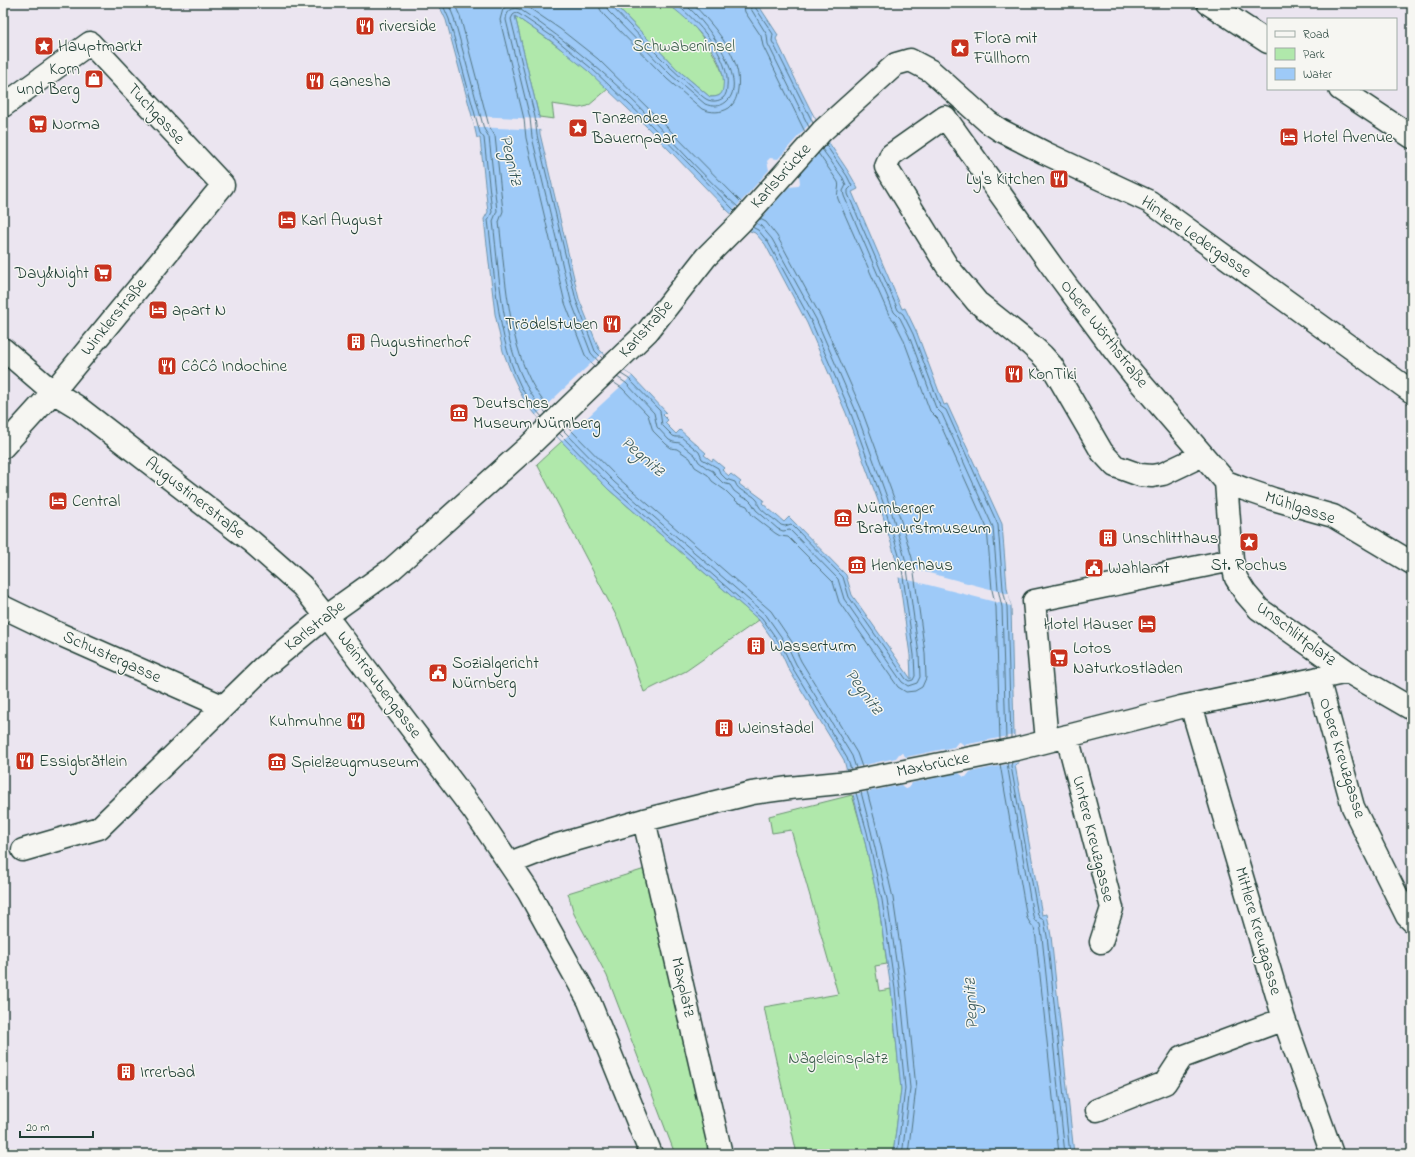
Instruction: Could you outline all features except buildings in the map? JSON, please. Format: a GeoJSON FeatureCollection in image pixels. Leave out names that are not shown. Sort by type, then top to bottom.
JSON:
{"type":"FeatureCollection","features":[{"type":"Feature","properties":{"kind":"street"},"geometry":{"type":"LineString","coordinates":[[1208,3],[1267,41]]}},
{"type":"Feature","properties":{"kind":"street","name":"Tuchgasse"},"geometry":{"type":"LineString","coordinates":[[3,106],[90,43],[223,185]]}},
{"type":"Feature","properties":{"kind":"street","name":"Karlsbrücke"},"geometry":{"type":"LineString","coordinates":[[706,257],[741,222],[822,131],[896,64],[910,60]]}},
{"type":"Feature","properties":{"kind":"street","name":"Hintere Ledergasse"},"geometry":{"type":"LineString","coordinates":[[910,60],[931,71],[988,122],[1000,130],[1045,153],[1150,202],[1412,392]]}},
{"type":"Feature","properties":{"kind":"street"},"geometry":{"type":"LineString","coordinates":[[1342,90],[1412,137]]}},
{"type":"Feature","properties":{"kind":"street","name":"Obere Wörthstraße"},"geometry":{"type":"LineString","coordinates":[[1203,455],[1163,474],[1152,476],[1140,475],[1115,466],[1102,452],[1052,366],[1042,355],[977,302],[947,266],[886,167],[891,156],[945,117],[1132,374],[1203,455],[1226,482]]}},
{"type":"Feature","properties":{"kind":"street","name":"Winklerstraße"},"geometry":{"type":"LineString","coordinates":[[3,447],[53,392],[223,185]]}},
{"type":"Feature","properties":{"kind":"street","name":"Karlstraße"},"geometry":{"type":"LineString","coordinates":[[23,850],[99,828],[222,706],[263,668],[326,616],[392,569],[548,428],[648,331],[706,257]]}},
{"type":"Feature","properties":{"kind":"street","name":"Augustinerstraße"},"geometry":{"type":"LineString","coordinates":[[3,349],[53,392],[76,406],[252,542],[302,586],[326,616]]}},
{"type":"Feature","properties":{"kind":"street"},"geometry":{"type":"LineString","coordinates":[[1057,738],[1034,601],[1232,560],[1226,482]]}},
{"type":"Feature","properties":{"kind":"street","name":"Mühlgasse"},"geometry":{"type":"LineString","coordinates":[[1226,482],[1244,490],[1333,516],[1412,563]]}},
{"type":"Feature","properties":{"kind":"street","name":"Unschlittplatz"},"geometry":{"type":"LineString","coordinates":[[1232,560],[1236,578],[1258,609],[1348,672]]}},
{"type":"Feature","properties":{"kind":"street","name":"Schustergasse"},"geometry":{"type":"LineString","coordinates":[[3,607],[57,633],[222,706]]}},
{"type":"Feature","properties":{"kind":"street","name":"Weintraubengasse"},"geometry":{"type":"LineString","coordinates":[[326,616],[474,811],[510,863]]}},
{"type":"Feature","properties":{"kind":"street"},"geometry":{"type":"LineString","coordinates":[[1348,672],[1412,709]]}},
{"type":"Feature","properties":{"kind":"street","name":"Unschlittplatz"},"geometry":{"type":"LineString","coordinates":[[1017,749],[1191,705],[1348,672]]}},
{"type":"Feature","properties":{"kind":"street","name":"Obere Kreuzgasse"},"geometry":{"type":"LineString","coordinates":[[1318,678],[1353,807],[1407,916],[1412,921]]}},
{"type":"Feature","properties":{"kind":"street","name":"Mittlere Kreuzgasse"},"geometry":{"type":"LineString","coordinates":[[1191,705],[1284,1019],[1332,1154]]}},
{"type":"Feature","properties":{"kind":"street","name":"Untere Kreuzgasse"},"geometry":{"type":"LineString","coordinates":[[1057,738],[1112,908],[1101,942]]}},
{"type":"Feature","properties":{"kind":"street","name":"Maxbrücke"},"geometry":{"type":"LineString","coordinates":[[644,820],[752,793],[849,782],[1017,749]]}},
{"type":"Feature","properties":{"kind":"street"},"geometry":{"type":"LineString","coordinates":[[644,820],[554,846],[510,863],[528,891],[589,1001],[651,1154]]}},
{"type":"Feature","properties":{"kind":"street","name":"Maxplatz"},"geometry":{"type":"LineString","coordinates":[[644,820],[721,1154]]}},
{"type":"Feature","properties":{"kind":"street"},"geometry":{"type":"LineString","coordinates":[[1097,1110],[1165,1083],[1182,1057],[1284,1019]]}},
{"type":"Feature","properties":{"kind":"green space","name":"Schwabeninsel"},"geometry":{"type":"Polygon","coordinates":[[[613,3],[665,3],[676,9],[701,35],[713,53],[721,69],[724,84],[721,94],[710,97],[677,69],[613,3]]]}},
{"type":"Feature","properties":{"kind":"green space"},"geometry":{"type":"Polygon","coordinates":[[[515,16],[563,50],[608,89],[588,106],[579,108],[552,104],[554,119],[539,117],[515,16]]]}},
{"type":"Feature","properties":{"kind":"green space"},"geometry":{"type":"Polygon","coordinates":[[[562,441],[608,489],[759,620],[686,671],[644,692],[619,621],[537,464],[562,441]]]}},
{"type":"Feature","properties":{"kind":"green space","name":"Nägeleinsplatz"},"geometry":{"type":"Polygon","coordinates":[[[852,795],[863,833],[878,901],[887,964],[875,966],[879,991],[891,989],[901,1089],[894,1147],[891,1154],[797,1154],[764,1007],[838,994],[791,830],[772,833],[769,816],[852,795]]]}},
{"type":"Feature","properties":{"kind":"green space"},"geometry":{"type":"Polygon","coordinates":[[[645,869],[713,1154],[675,1154],[607,976],[574,914],[568,893],[645,869]]]}},
{"type":"Feature","properties":{"kind":"water","name":"Pegnitz"},"geometry":{"type":"Polygon","coordinates":[[[438,3],[613,3],[677,69],[710,97],[719,96],[722,93],[723,76],[720,64],[705,40],[696,29],[676,10],[666,3],[757,3],[778,35],[776,39],[810,108],[826,138],[858,189],[852,192],[902,309],[905,308],[917,333],[944,405],[947,404],[1002,524],[1007,588],[1011,606],[1014,735],[1019,762],[1015,765],[1042,915],[1047,914],[1051,936],[1074,1154],[891,1154],[894,1147],[901,1089],[891,989],[878,901],[863,833],[844,760],[788,668],[780,650],[759,620],[608,489],[536,415],[524,400],[503,351],[495,314],[484,219],[488,212],[480,138],[477,138],[446,20],[438,3]],[[515,16],[539,117],[540,134],[579,299],[599,349],[614,365],[632,376],[666,412],[663,415],[668,420],[665,423],[676,434],[680,430],[706,453],[704,455],[712,461],[713,459],[724,468],[722,470],[729,476],[731,474],[741,482],[739,484],[764,500],[762,503],[784,522],[789,517],[846,575],[852,595],[911,679],[910,655],[897,563],[880,506],[846,413],[807,323],[765,244],[755,233],[750,231],[726,209],[646,126],[588,71],[551,41],[515,16]]]}},
{"type":"Feature","properties":{"kind":"pier"},"geometry":{"type":"Polygon","coordinates":[[[812,114],[829,142],[799,175],[800,183],[798,186],[789,187],[750,231],[731,213],[769,170],[767,161],[770,158],[778,159],[812,121],[812,114]]]}},
{"type":"Feature","properties":{"kind":"pier"},"geometry":{"type":"Polygon","coordinates":[[[472,116],[541,119],[542,130],[474,127],[472,116]]]}},
{"type":"Feature","properties":{"kind":"pier"},"geometry":{"type":"Polygon","coordinates":[[[602,353],[614,365],[632,376],[562,441],[536,415],[602,353]]]}},
{"type":"Feature","properties":{"kind":"pier"},"geometry":{"type":"Polygon","coordinates":[[[895,564],[1009,594],[1011,606],[897,577],[895,564]]]}},
{"type":"Feature","properties":{"kind":"pier"},"geometry":{"type":"Polygon","coordinates":[[[1014,735],[1019,762],[970,772],[966,777],[959,773],[912,783],[909,788],[906,789],[901,785],[852,795],[847,769],[896,758],[902,753],[906,757],[954,747],[958,742],[964,745],[1014,735]]]}},
{"type":"Feature","properties":{"kind":"place","name":"riverside"},"geometry":{"type":"Point","coordinates":[365,26]}},
{"type":"Feature","properties":{"kind":"place","name":"Hauptmarkt"},"geometry":{"type":"Point","coordinates":[44,46]}},
{"type":"Feature","properties":{"kind":"place","name":"Flora mit Füllhorn"},"geometry":{"type":"Point","coordinates":[960,48]}},
{"type":"Feature","properties":{"kind":"place","name":"Korn und Berg"},"geometry":{"type":"Point","coordinates":[94,79]}},
{"type":"Feature","properties":{"kind":"place","name":"Ganesha"},"geometry":{"type":"Point","coordinates":[315,81]}},
{"type":"Feature","properties":{"kind":"place","name":"Norma"},"geometry":{"type":"Point","coordinates":[38,124]}},
{"type":"Feature","properties":{"kind":"place","name":"Tanzendes Bauernpaar"},"geometry":{"type":"Point","coordinates":[578,128]}},
{"type":"Feature","properties":{"kind":"place","name":"Hotel Avenue"},"geometry":{"type":"Point","coordinates":[1289,137]}},
{"type":"Feature","properties":{"kind":"place","name":"Ly's Kitchen"},"geometry":{"type":"Point","coordinates":[1059,179]}},
{"type":"Feature","properties":{"kind":"place","name":"Karl August"},"geometry":{"type":"Point","coordinates":[287,220]}},
{"type":"Feature","properties":{"kind":"place","name":"Day&Night"},"geometry":{"type":"Point","coordinates":[103,273]}},
{"type":"Feature","properties":{"kind":"place","name":"apart N"},"geometry":{"type":"Point","coordinates":[158,310]}},
{"type":"Feature","properties":{"kind":"place","name":"Trödelstuben"},"geometry":{"type":"Point","coordinates":[612,324]}},
{"type":"Feature","properties":{"kind":"place","name":"Augustinerhof"},"geometry":{"type":"Point","coordinates":[356,342]}},
{"type":"Feature","properties":{"kind":"place","name":"CôCô Indochine"},"geometry":{"type":"Point","coordinates":[167,366]}},
{"type":"Feature","properties":{"kind":"place","name":"KonTiki"},"geometry":{"type":"Point","coordinates":[1014,374]}},
{"type":"Feature","properties":{"kind":"place","name":"Deutsches Museum Nürnberg"},"geometry":{"type":"Point","coordinates":[459,413]}},
{"type":"Feature","properties":{"kind":"place","name":"Central"},"geometry":{"type":"Point","coordinates":[58,501]}},
{"type":"Feature","properties":{"kind":"place","name":"Nürnberger Bratwurstmuseum"},"geometry":{"type":"Point","coordinates":[843,518]}},
{"type":"Feature","properties":{"kind":"place","name":"Unschlitthaus"},"geometry":{"type":"Point","coordinates":[1108,538]}},
{"type":"Feature","properties":{"kind":"place","name":"St. Rochus"},"geometry":{"type":"Point","coordinates":[1249,542]}},
{"type":"Feature","properties":{"kind":"place","name":"Henkerhaus"},"geometry":{"type":"Point","coordinates":[857,565]}},
{"type":"Feature","properties":{"kind":"place","name":"Wahlamt"},"geometry":{"type":"Point","coordinates":[1094,568]}},
{"type":"Feature","properties":{"kind":"place","name":"Hotel Hauser"},"geometry":{"type":"Point","coordinates":[1147,624]}},
{"type":"Feature","properties":{"kind":"place","name":"Wasserturm"},"geometry":{"type":"Point","coordinates":[756,646]}},
{"type":"Feature","properties":{"kind":"place","name":"Lotos Naturkostladen"},"geometry":{"type":"Point","coordinates":[1059,658]}},
{"type":"Feature","properties":{"kind":"place","name":"Sozialgericht Nürnberg"},"geometry":{"type":"Point","coordinates":[438,673]}},
{"type":"Feature","properties":{"kind":"place","name":"Kuhmuhne"},"geometry":{"type":"Point","coordinates":[356,721]}},
{"type":"Feature","properties":{"kind":"place","name":"Weinstadel"},"geometry":{"type":"Point","coordinates":[724,728]}},
{"type":"Feature","properties":{"kind":"place","name":"Essigbrätlein"},"geometry":{"type":"Point","coordinates":[25,761]}},
{"type":"Feature","properties":{"kind":"place","name":"Spielzeugmuseum"},"geometry":{"type":"Point","coordinates":[277,762]}},
{"type":"Feature","properties":{"kind":"place","name":"Irrerbad"},"geometry":{"type":"Point","coordinates":[126,1072]}}]}
